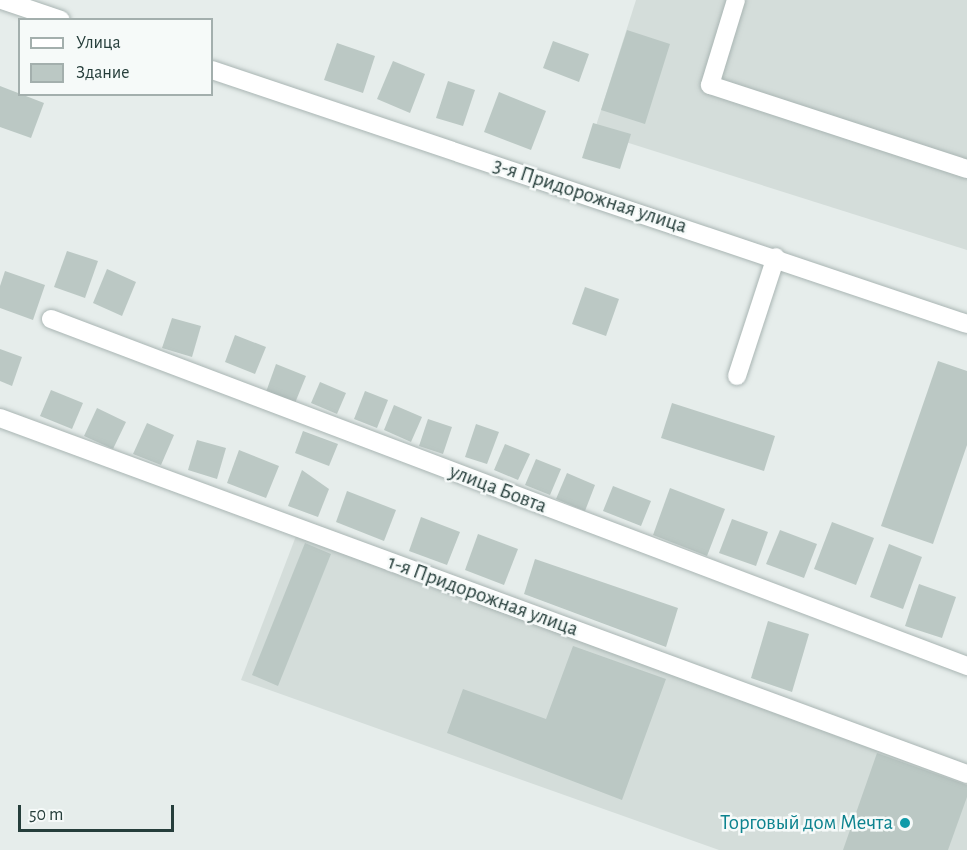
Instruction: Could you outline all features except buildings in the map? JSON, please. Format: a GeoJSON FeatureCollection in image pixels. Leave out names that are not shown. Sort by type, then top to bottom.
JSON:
{"type":"FeatureCollection","features":[{"type":"Feature","properties":{"kind":"lane"},"geometry":{"type":"LineString","coordinates":[[2,0],[55,18]]}},
{"type":"Feature","properties":{"kind":"lane"},"geometry":{"type":"LineString","coordinates":[[736,0],[710,85],[967,169]]}},
{"type":"Feature","properties":{"kind":"lane","name":"3-я Придорожная улица"},"geometry":{"type":"LineString","coordinates":[[213,70],[776,257],[967,324]]}},
{"type":"Feature","properties":{"kind":"lane"},"geometry":{"type":"LineString","coordinates":[[737,376],[776,257]]}},
{"type":"Feature","properties":{"kind":"lane","name":"улица Бовта"},"geometry":{"type":"LineString","coordinates":[[51,319],[967,666]]}},
{"type":"Feature","properties":{"kind":"lane","name":"1-я Придорожная улица"},"geometry":{"type":"LineString","coordinates":[[0,418],[967,774]]}},
{"type":"Feature","properties":{"kind":"shaded area"},"geometry":{"type":"Polygon","coordinates":[[[636,0],[967,0],[967,250],[594,132],[636,0]]]}},
{"type":"Feature","properties":{"kind":"shaded area"},"geometry":{"type":"Polygon","coordinates":[[[296,536],[967,784],[967,850],[719,850],[241,680],[296,536]]]}},
{"type":"Feature","properties":{"kind":"place","name":"Торговый дом Мечта"},"geometry":{"type":"Point","coordinates":[905,823]}}]}
